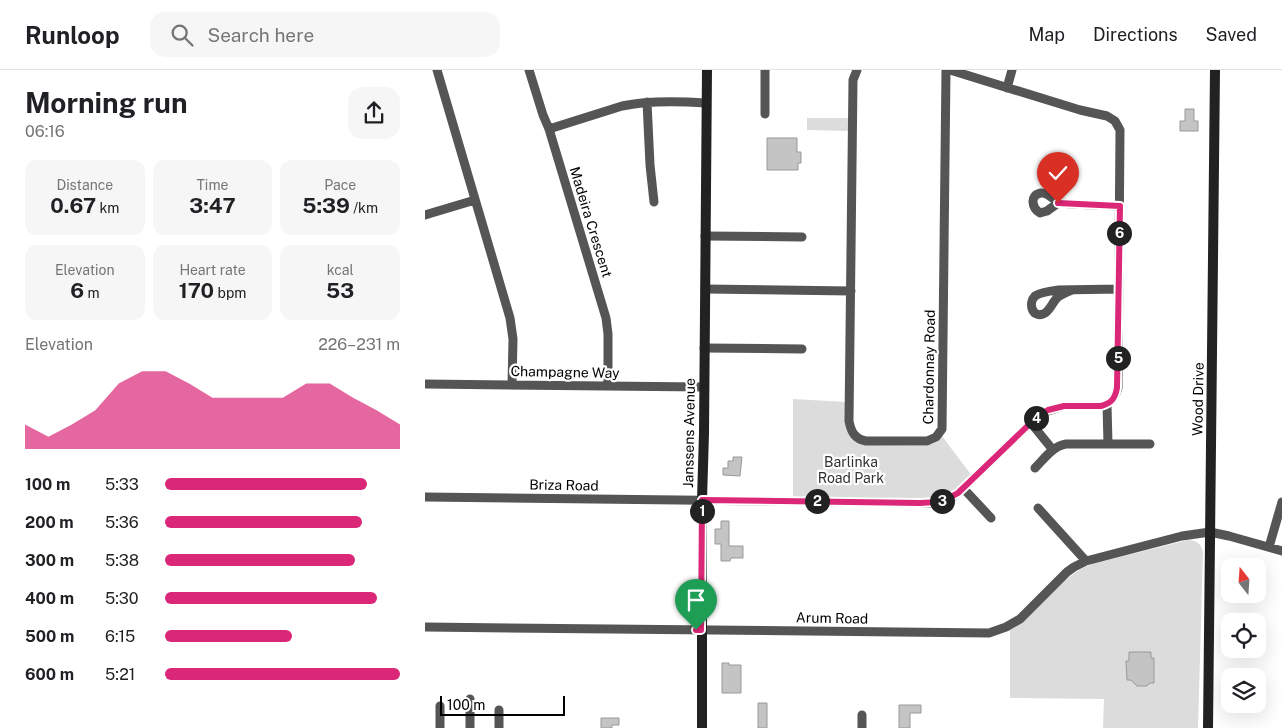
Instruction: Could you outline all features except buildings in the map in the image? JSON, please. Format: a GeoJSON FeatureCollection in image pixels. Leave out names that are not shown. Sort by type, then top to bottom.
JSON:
{"type":"FeatureCollection","features":[{"type":"Feature","properties":{"kind":"street"},"geometry":{"type":"LineString","coordinates":[[437,70],[512,328],[512,385]]}},
{"type":"Feature","properties":{"kind":"street","name":"Madeira Crescent"},"geometry":{"type":"LineString","coordinates":[[529,70],[549,128],[607,324],[608,386]]}},
{"type":"Feature","properties":{"kind":"street","name":"Janssens Avenue"},"geometry":{"type":"LineString","coordinates":[[702,728],[701,630],[707,70]]}},
{"type":"Feature","properties":{"kind":"street"},"geometry":{"type":"LineString","coordinates":[[765,70],[765,114]]}},
{"type":"Feature","properties":{"kind":"street"},"geometry":{"type":"LineString","coordinates":[[705,289],[851,291],[853,80],[857,70]]}},
{"type":"Feature","properties":{"kind":"street","name":"Chardonnay Road"},"geometry":{"type":"LineString","coordinates":[[851,291],[849,421],[851,431],[858,438],[866,441],[934,439],[939,435],[943,425],[946,70]]}},
{"type":"Feature","properties":{"kind":"street"},"geometry":{"type":"LineString","coordinates":[[950,70],[1080,110],[1107,116],[1115,121],[1119,130],[1120,206],[1117,388],[1116,395],[1107,405],[1108,444]]}},
{"type":"Feature","properties":{"kind":"street"},"geometry":{"type":"LineString","coordinates":[[1007,88],[1012,70]]}},
{"type":"Feature","properties":{"kind":"street","name":"Wood Drive"},"geometry":{"type":"LineString","coordinates":[[1208,728],[1215,70]]}},
{"type":"Feature","properties":{"kind":"street"},"geometry":{"type":"LineString","coordinates":[[549,128],[622,106],[647,102],[706,103]]}},
{"type":"Feature","properties":{"kind":"street"},"geometry":{"type":"LineString","coordinates":[[647,102],[654,202]]}},
{"type":"Feature","properties":{"kind":"street"},"geometry":{"type":"LineString","coordinates":[[425,215],[475,200]]}},
{"type":"Feature","properties":{"kind":"street"},"geometry":{"type":"LineString","coordinates":[[1058,203],[1120,206]]}},
{"type":"Feature","properties":{"kind":"street"},"geometry":{"type":"LineString","coordinates":[[705,236],[802,237]]}},
{"type":"Feature","properties":{"kind":"street"},"geometry":{"type":"LineString","coordinates":[[1072,290],[1119,289]]}},
{"type":"Feature","properties":{"kind":"street"},"geometry":{"type":"LineString","coordinates":[[704,348],[802,349]]}},
{"type":"Feature","properties":{"kind":"street","name":"Champagne Way"},"geometry":{"type":"LineString","coordinates":[[425,384],[704,387]]}},
{"type":"Feature","properties":{"kind":"street","name":"Briza Road"},"geometry":{"type":"LineString","coordinates":[[425,497],[932,503],[951,498],[1039,415],[1064,406],[1107,405]]}},
{"type":"Feature","properties":{"kind":"street"},"geometry":{"type":"LineString","coordinates":[[1031,423],[1053,450]]}},
{"type":"Feature","properties":{"kind":"street"},"geometry":{"type":"LineString","coordinates":[[1035,468],[1058,446],[1066,444],[1149,444]]}},
{"type":"Feature","properties":{"kind":"street"},"geometry":{"type":"LineString","coordinates":[[963,488],[991,518]]}},
{"type":"Feature","properties":{"kind":"street"},"geometry":{"type":"LineString","coordinates":[[1269,547],[1282,502]]}},
{"type":"Feature","properties":{"kind":"street"},"geometry":{"type":"LineString","coordinates":[[1038,508],[1087,561]]}},
{"type":"Feature","properties":{"kind":"street"},"geometry":{"type":"LineString","coordinates":[[1210,532],[1282,551]]}},
{"type":"Feature","properties":{"kind":"street","name":"Arum Road"},"geometry":{"type":"LineString","coordinates":[[425,627],[989,633],[1006,628],[1020,619],[1067,572],[1087,561],[1182,536],[1210,532]]}},
{"type":"Feature","properties":{"kind":"street"},"geometry":{"type":"LineString","coordinates":[[469,699],[470,728]]}},
{"type":"Feature","properties":{"kind":"street"},"geometry":{"type":"LineString","coordinates":[[440,706],[440,728]]}},
{"type":"Feature","properties":{"kind":"street"},"geometry":{"type":"LineString","coordinates":[[499,710],[499,728]]}},
{"type":"Feature","properties":{"kind":"street"},"geometry":{"type":"LineString","coordinates":[[862,715],[862,728]]}},
{"type":"Feature","properties":{"kind":"green space"},"geometry":{"type":"Polygon","coordinates":[[[807,118],[848,118],[848,131],[807,130],[807,118]]]}},
{"type":"Feature","properties":{"kind":"green space","name":"Barlinka Road Park"},"geometry":{"type":"Polygon","coordinates":[[[793,399],[846,402],[847,431],[852,438],[866,445],[924,446],[934,443],[942,436],[972,476],[951,493],[933,499],[793,497],[793,399]]]}},
{"type":"Feature","properties":{"kind":"green space"},"geometry":{"type":"Polygon","coordinates":[[[1188,540],[1198,543],[1203,552],[1198,728],[1103,728],[1104,699],[1010,698],[1010,630],[1021,623],[1069,577],[1092,564],[1188,540]]]}},
{"type":"Feature","properties":{"kind":"route"},"geometry":{"type":"LineString","coordinates":[[696,630],[701,630],[702,500],[920,503],[942,501],[958,493],[1039,415],[1048,410],[1064,406],[1101,406],[1107,405],[1113,400],[1117,388],[1120,206],[1058,203]]}}]}
